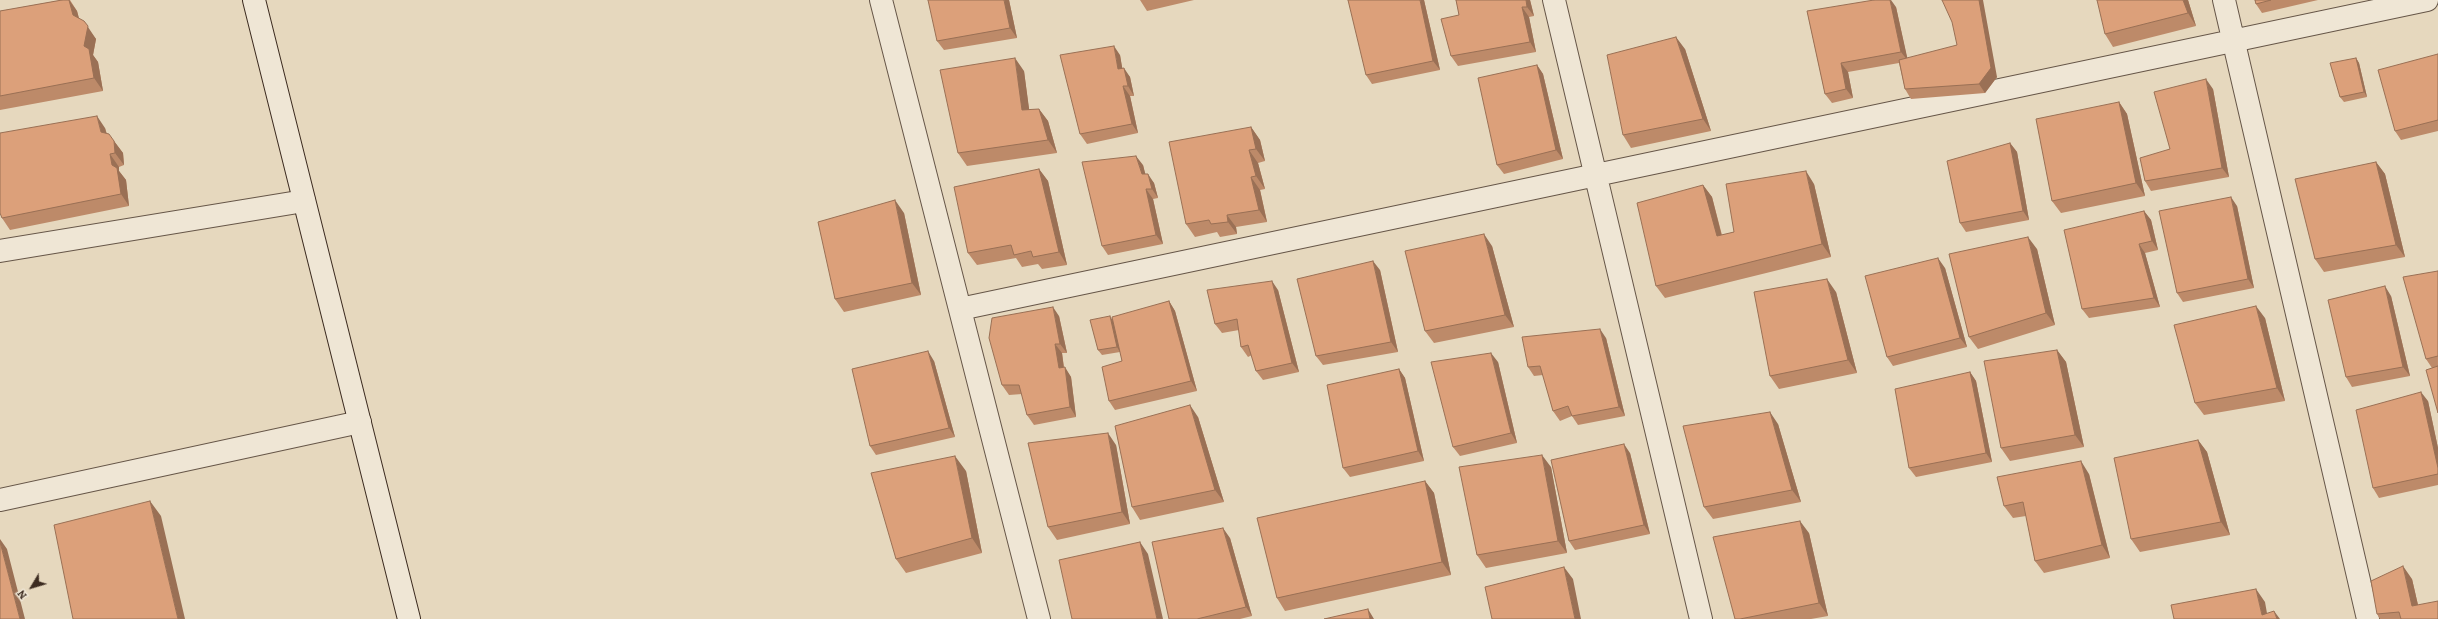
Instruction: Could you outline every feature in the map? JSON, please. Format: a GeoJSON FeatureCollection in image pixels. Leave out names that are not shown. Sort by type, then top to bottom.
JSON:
{"type":"FeatureCollection","features":[{"type":"Feature","properties":{"kind":"street"},"geometry":{"type":"LineString","coordinates":[[254,0],[409,619]]}},
{"type":"Feature","properties":{"kind":"street"},"geometry":{"type":"LineString","coordinates":[[882,0],[1039,619]]}},
{"type":"Feature","properties":{"kind":"street"},"geometry":{"type":"LineString","coordinates":[[1554,0],[1701,619]]}},
{"type":"Feature","properties":{"kind":"street"},"geometry":{"type":"LineString","coordinates":[[2224,0],[2368,619]]}},
{"type":"Feature","properties":{"kind":"street"},"geometry":{"type":"LineString","coordinates":[[960,309],[2426,0]]}},
{"type":"Feature","properties":{"kind":"street"},"geometry":{"type":"LineString","coordinates":[[0,251],[304,201]]}},
{"type":"Feature","properties":{"kind":"street"},"geometry":{"type":"LineString","coordinates":[[0,500],[360,422]]}},
{"type":"Feature","properties":{"kind":"building"},"geometry":{"type":"Polygon","coordinates":[[[69,0],[73,15],[84,21],[88,26],[84,46],[89,49],[94,78],[0,96],[0,11],[69,0]]]}},
{"type":"Feature","properties":{"kind":"building"},"geometry":{"type":"Polygon","coordinates":[[[928,0],[1004,0],[1010,28],[937,41],[928,0]]]}},
{"type":"Feature","properties":{"kind":"building"},"geometry":{"type":"Polygon","coordinates":[[[1348,0],[1420,0],[1433,61],[1366,75],[1348,0]]]}},
{"type":"Feature","properties":{"kind":"building"},"geometry":{"type":"Polygon","coordinates":[[[1456,0],[1526,0],[1527,7],[1522,7],[1530,42],[1451,56],[1441,19],[1459,15],[1456,0]]]}},
{"type":"Feature","properties":{"kind":"building"},"geometry":{"type":"Polygon","coordinates":[[[1874,0],[1890,0],[1901,52],[1841,63],[1846,89],[1825,94],[1807,11],[1874,0]]]}},
{"type":"Feature","properties":{"kind":"building"},"geometry":{"type":"Polygon","coordinates":[[[1942,0],[1979,0],[1991,68],[1979,84],[1905,89],[1899,60],[1957,45],[1952,22],[1942,0]]]}},
{"type":"Feature","properties":{"kind":"building"},"geometry":{"type":"Polygon","coordinates":[[[2097,0],[2183,0],[2188,13],[2105,34],[2097,0]]]}},
{"type":"Feature","properties":{"kind":"building"},"geometry":{"type":"Polygon","coordinates":[[[2255,0],[2271,0],[2256,4],[2255,0]]]}},
{"type":"Feature","properties":{"kind":"building"},"geometry":{"type":"Polygon","coordinates":[[[1676,37],[1703,119],[1623,135],[1607,55],[1676,37]]]}},
{"type":"Feature","properties":{"kind":"building"},"geometry":{"type":"Polygon","coordinates":[[[1114,46],[1118,69],[1124,68],[1128,86],[1123,86],[1132,124],[1080,134],[1060,55],[1114,46]]]}},
{"type":"Feature","properties":{"kind":"building"},"geometry":{"type":"Polygon","coordinates":[[[2438,54],[2438,120],[2395,131],[2378,70],[2438,54]]]}},
{"type":"Feature","properties":{"kind":"building"},"geometry":{"type":"Polygon","coordinates":[[[1015,58],[1022,110],[1039,109],[1048,140],[958,153],[940,70],[1015,58]]]}},
{"type":"Feature","properties":{"kind":"building"},"geometry":{"type":"Polygon","coordinates":[[[2356,58],[2364,92],[2340,97],[2330,63],[2356,58]]]}},
{"type":"Feature","properties":{"kind":"building"},"geometry":{"type":"Polygon","coordinates":[[[1537,65],[1556,150],[1497,165],[1478,78],[1537,65]]]}},
{"type":"Feature","properties":{"kind":"building"},"geometry":{"type":"Polygon","coordinates":[[[2206,79],[2222,168],[2145,181],[2140,158],[2170,149],[2154,92],[2206,79]]]}},
{"type":"Feature","properties":{"kind":"building"},"geometry":{"type":"Polygon","coordinates":[[[2119,102],[2136,183],[2052,201],[2036,119],[2119,102]]]}},
{"type":"Feature","properties":{"kind":"building"},"geometry":{"type":"Polygon","coordinates":[[[97,116],[101,132],[109,134],[114,141],[115,153],[110,154],[112,165],[117,168],[121,194],[2,218],[0,213],[0,133],[97,116]]]}},
{"type":"Feature","properties":{"kind":"building"},"geometry":{"type":"Polygon","coordinates":[[[1251,127],[1256,149],[1249,150],[1256,176],[1251,177],[1259,210],[1227,215],[1228,222],[1211,224],[1209,220],[1186,224],[1169,142],[1251,127]]]}},
{"type":"Feature","properties":{"kind":"building"},"geometry":{"type":"Polygon","coordinates":[[[2010,143],[2023,211],[1960,223],[1947,161],[2010,143]]]}},
{"type":"Feature","properties":{"kind":"building"},"geometry":{"type":"Polygon","coordinates":[[[1136,156],[1142,174],[1148,174],[1152,189],[1146,189],[1156,235],[1102,246],[1082,162],[1136,156]]]}},
{"type":"Feature","properties":{"kind":"building"},"geometry":{"type":"Polygon","coordinates":[[[2376,162],[2396,245],[2315,259],[2295,179],[2376,162]]]}},
{"type":"Feature","properties":{"kind":"building"},"geometry":{"type":"Polygon","coordinates":[[[1039,169],[1059,252],[1033,257],[1031,251],[1014,255],[1011,245],[968,253],[954,187],[1039,169]]]}},
{"type":"Feature","properties":{"kind":"building"},"geometry":{"type":"Polygon","coordinates":[[[1806,171],[1822,244],[1656,286],[1637,203],[1703,185],[1717,236],[1734,232],[1726,184],[1806,171]]]}},
{"type":"Feature","properties":{"kind":"building"},"geometry":{"type":"Polygon","coordinates":[[[2231,197],[2248,279],[2177,293],[2159,211],[2231,197]]]}},
{"type":"Feature","properties":{"kind":"building"},"geometry":{"type":"Polygon","coordinates":[[[895,200],[912,283],[835,299],[818,222],[895,200]]]}},
{"type":"Feature","properties":{"kind":"building"},"geometry":{"type":"Polygon","coordinates":[[[2144,211],[2152,241],[2139,244],[2154,298],[2082,309],[2064,230],[2144,211]]]}},
{"type":"Feature","properties":{"kind":"building"},"geometry":{"type":"Polygon","coordinates":[[[1484,234],[1505,315],[1425,331],[1405,251],[1484,234]]]}},
{"type":"Feature","properties":{"kind":"building"},"geometry":{"type":"Polygon","coordinates":[[[2028,237],[2046,313],[1969,337],[1949,254],[2028,237]]]}},
{"type":"Feature","properties":{"kind":"building"},"geometry":{"type":"Polygon","coordinates":[[[1938,258],[1960,338],[1887,357],[1865,276],[1938,258]]]}},
{"type":"Feature","properties":{"kind":"building"},"geometry":{"type":"Polygon","coordinates":[[[1373,261],[1391,342],[1316,356],[1297,279],[1373,261]]]}},
{"type":"Feature","properties":{"kind":"building"},"geometry":{"type":"Polygon","coordinates":[[[2438,271],[2438,356],[2426,359],[2403,277],[2438,271]]]}},
{"type":"Feature","properties":{"kind":"building"},"geometry":{"type":"Polygon","coordinates":[[[1827,279],[1848,360],[1770,376],[1754,292],[1827,279]]]}},
{"type":"Feature","properties":{"kind":"building"},"geometry":{"type":"Polygon","coordinates":[[[1272,281],[1292,363],[1256,371],[1248,345],[1241,347],[1237,319],[1215,324],[1207,290],[1272,281]]]}},
{"type":"Feature","properties":{"kind":"building"},"geometry":{"type":"Polygon","coordinates":[[[2385,286],[2403,367],[2346,377],[2328,300],[2385,286]]]}},
{"type":"Feature","properties":{"kind":"building"},"geometry":{"type":"Polygon","coordinates":[[[1169,301],[1191,381],[1109,401],[1102,367],[1122,361],[1112,317],[1169,301]]]}},
{"type":"Feature","properties":{"kind":"building"},"geometry":{"type":"Polygon","coordinates":[[[2256,306],[2277,388],[2195,403],[2174,325],[2256,306]]]}},
{"type":"Feature","properties":{"kind":"building"},"geometry":{"type":"Polygon","coordinates":[[[1053,307],[1060,344],[1055,344],[1059,368],[1065,367],[1070,407],[1027,415],[1019,385],[1002,385],[989,338],[992,318],[1053,307]]]}},
{"type":"Feature","properties":{"kind":"building"},"geometry":{"type":"Polygon","coordinates":[[[1110,316],[1117,347],[1098,350],[1090,320],[1110,316]]]}},
{"type":"Feature","properties":{"kind":"building"},"geometry":{"type":"Polygon","coordinates":[[[1600,329],[1619,407],[1572,416],[1568,406],[1553,411],[1540,366],[1528,367],[1522,337],[1600,329]]]}},
{"type":"Feature","properties":{"kind":"building"},"geometry":{"type":"Polygon","coordinates":[[[2057,350],[2075,435],[2001,448],[1984,361],[2057,350]]]}},
{"type":"Feature","properties":{"kind":"building"},"geometry":{"type":"Polygon","coordinates":[[[928,351],[949,428],[870,446],[852,369],[928,351]]]}},
{"type":"Feature","properties":{"kind":"building"},"geometry":{"type":"Polygon","coordinates":[[[1491,353],[1511,433],[1453,447],[1431,362],[1491,353]]]}},
{"type":"Feature","properties":{"kind":"building"},"geometry":{"type":"Polygon","coordinates":[[[2438,366],[2438,413],[2426,370],[2438,366]]]}},
{"type":"Feature","properties":{"kind":"building"},"geometry":{"type":"Polygon","coordinates":[[[1399,369],[1418,451],[1343,468],[1327,385],[1399,369]]]}},
{"type":"Feature","properties":{"kind":"building"},"geometry":{"type":"Polygon","coordinates":[[[1970,372],[1986,453],[1909,468],[1895,389],[1970,372]]]}},
{"type":"Feature","properties":{"kind":"building"},"geometry":{"type":"Polygon","coordinates":[[[2421,392],[2438,468],[2438,474],[2373,488],[2356,410],[2421,392]]]}},
{"type":"Feature","properties":{"kind":"building"},"geometry":{"type":"Polygon","coordinates":[[[1190,405],[1215,490],[1132,507],[1115,426],[1190,405]]]}},
{"type":"Feature","properties":{"kind":"building"},"geometry":{"type":"Polygon","coordinates":[[[1770,412],[1792,490],[1704,507],[1683,426],[1770,412]]]}},
{"type":"Feature","properties":{"kind":"building"},"geometry":{"type":"Polygon","coordinates":[[[1108,433],[1122,512],[1048,527],[1028,443],[1108,433]]]}},
{"type":"Feature","properties":{"kind":"building"},"geometry":{"type":"Polygon","coordinates":[[[2198,440],[2221,522],[2131,539],[2114,458],[2198,440]]]}},
{"type":"Feature","properties":{"kind":"building"},"geometry":{"type":"Polygon","coordinates":[[[1624,444],[1644,525],[1569,541],[1551,460],[1624,444]]]}},
{"type":"Feature","properties":{"kind":"building"},"geometry":{"type":"Polygon","coordinates":[[[1542,455],[1558,541],[1477,555],[1459,467],[1542,455]]]}},
{"type":"Feature","properties":{"kind":"building"},"geometry":{"type":"Polygon","coordinates":[[[955,456],[972,538],[896,559],[871,473],[955,456]]]}},
{"type":"Feature","properties":{"kind":"building"},"geometry":{"type":"Polygon","coordinates":[[[2081,461],[2102,545],[2035,561],[2023,502],[2004,506],[1997,477],[2081,461]]]}},
{"type":"Feature","properties":{"kind":"building"},"geometry":{"type":"Polygon","coordinates":[[[1425,481],[1442,562],[1277,598],[1257,518],[1425,481]]]}},
{"type":"Feature","properties":{"kind":"building"},"geometry":{"type":"Polygon","coordinates":[[[150,501],[178,619],[73,619],[54,525],[150,501]]]}},
{"type":"Feature","properties":{"kind":"building"},"geometry":{"type":"Polygon","coordinates":[[[1800,521],[1819,603],[1735,619],[1713,537],[1800,521]]]}},
{"type":"Feature","properties":{"kind":"building"},"geometry":{"type":"Polygon","coordinates":[[[1223,528],[1246,607],[1197,619],[1169,619],[1152,542],[1223,528]]]}},
{"type":"Feature","properties":{"kind":"building"},"geometry":{"type":"Polygon","coordinates":[[[0,542],[20,619],[0,619],[0,542]]]}},
{"type":"Feature","properties":{"kind":"building"},"geometry":{"type":"Polygon","coordinates":[[[1140,542],[1157,619],[1072,619],[1059,560],[1140,542]]]}},
{"type":"Feature","properties":{"kind":"building"},"geometry":{"type":"Polygon","coordinates":[[[2403,566],[2412,606],[2438,601],[2438,619],[2401,619],[2399,612],[2377,614],[2371,581],[2403,566]]]}},
{"type":"Feature","properties":{"kind":"building"},"geometry":{"type":"Polygon","coordinates":[[[1564,567],[1575,619],[1492,619],[1485,587],[1564,567]]]}},
{"type":"Feature","properties":{"kind":"building"},"geometry":{"type":"Polygon","coordinates":[[[2256,589],[2262,615],[2274,611],[2277,619],[2174,619],[2171,605],[2256,589]]]}},
{"type":"Feature","properties":{"kind":"building"},"geometry":{"type":"Polygon","coordinates":[[[1368,609],[1370,619],[1324,619],[1368,609]]]}}]}
